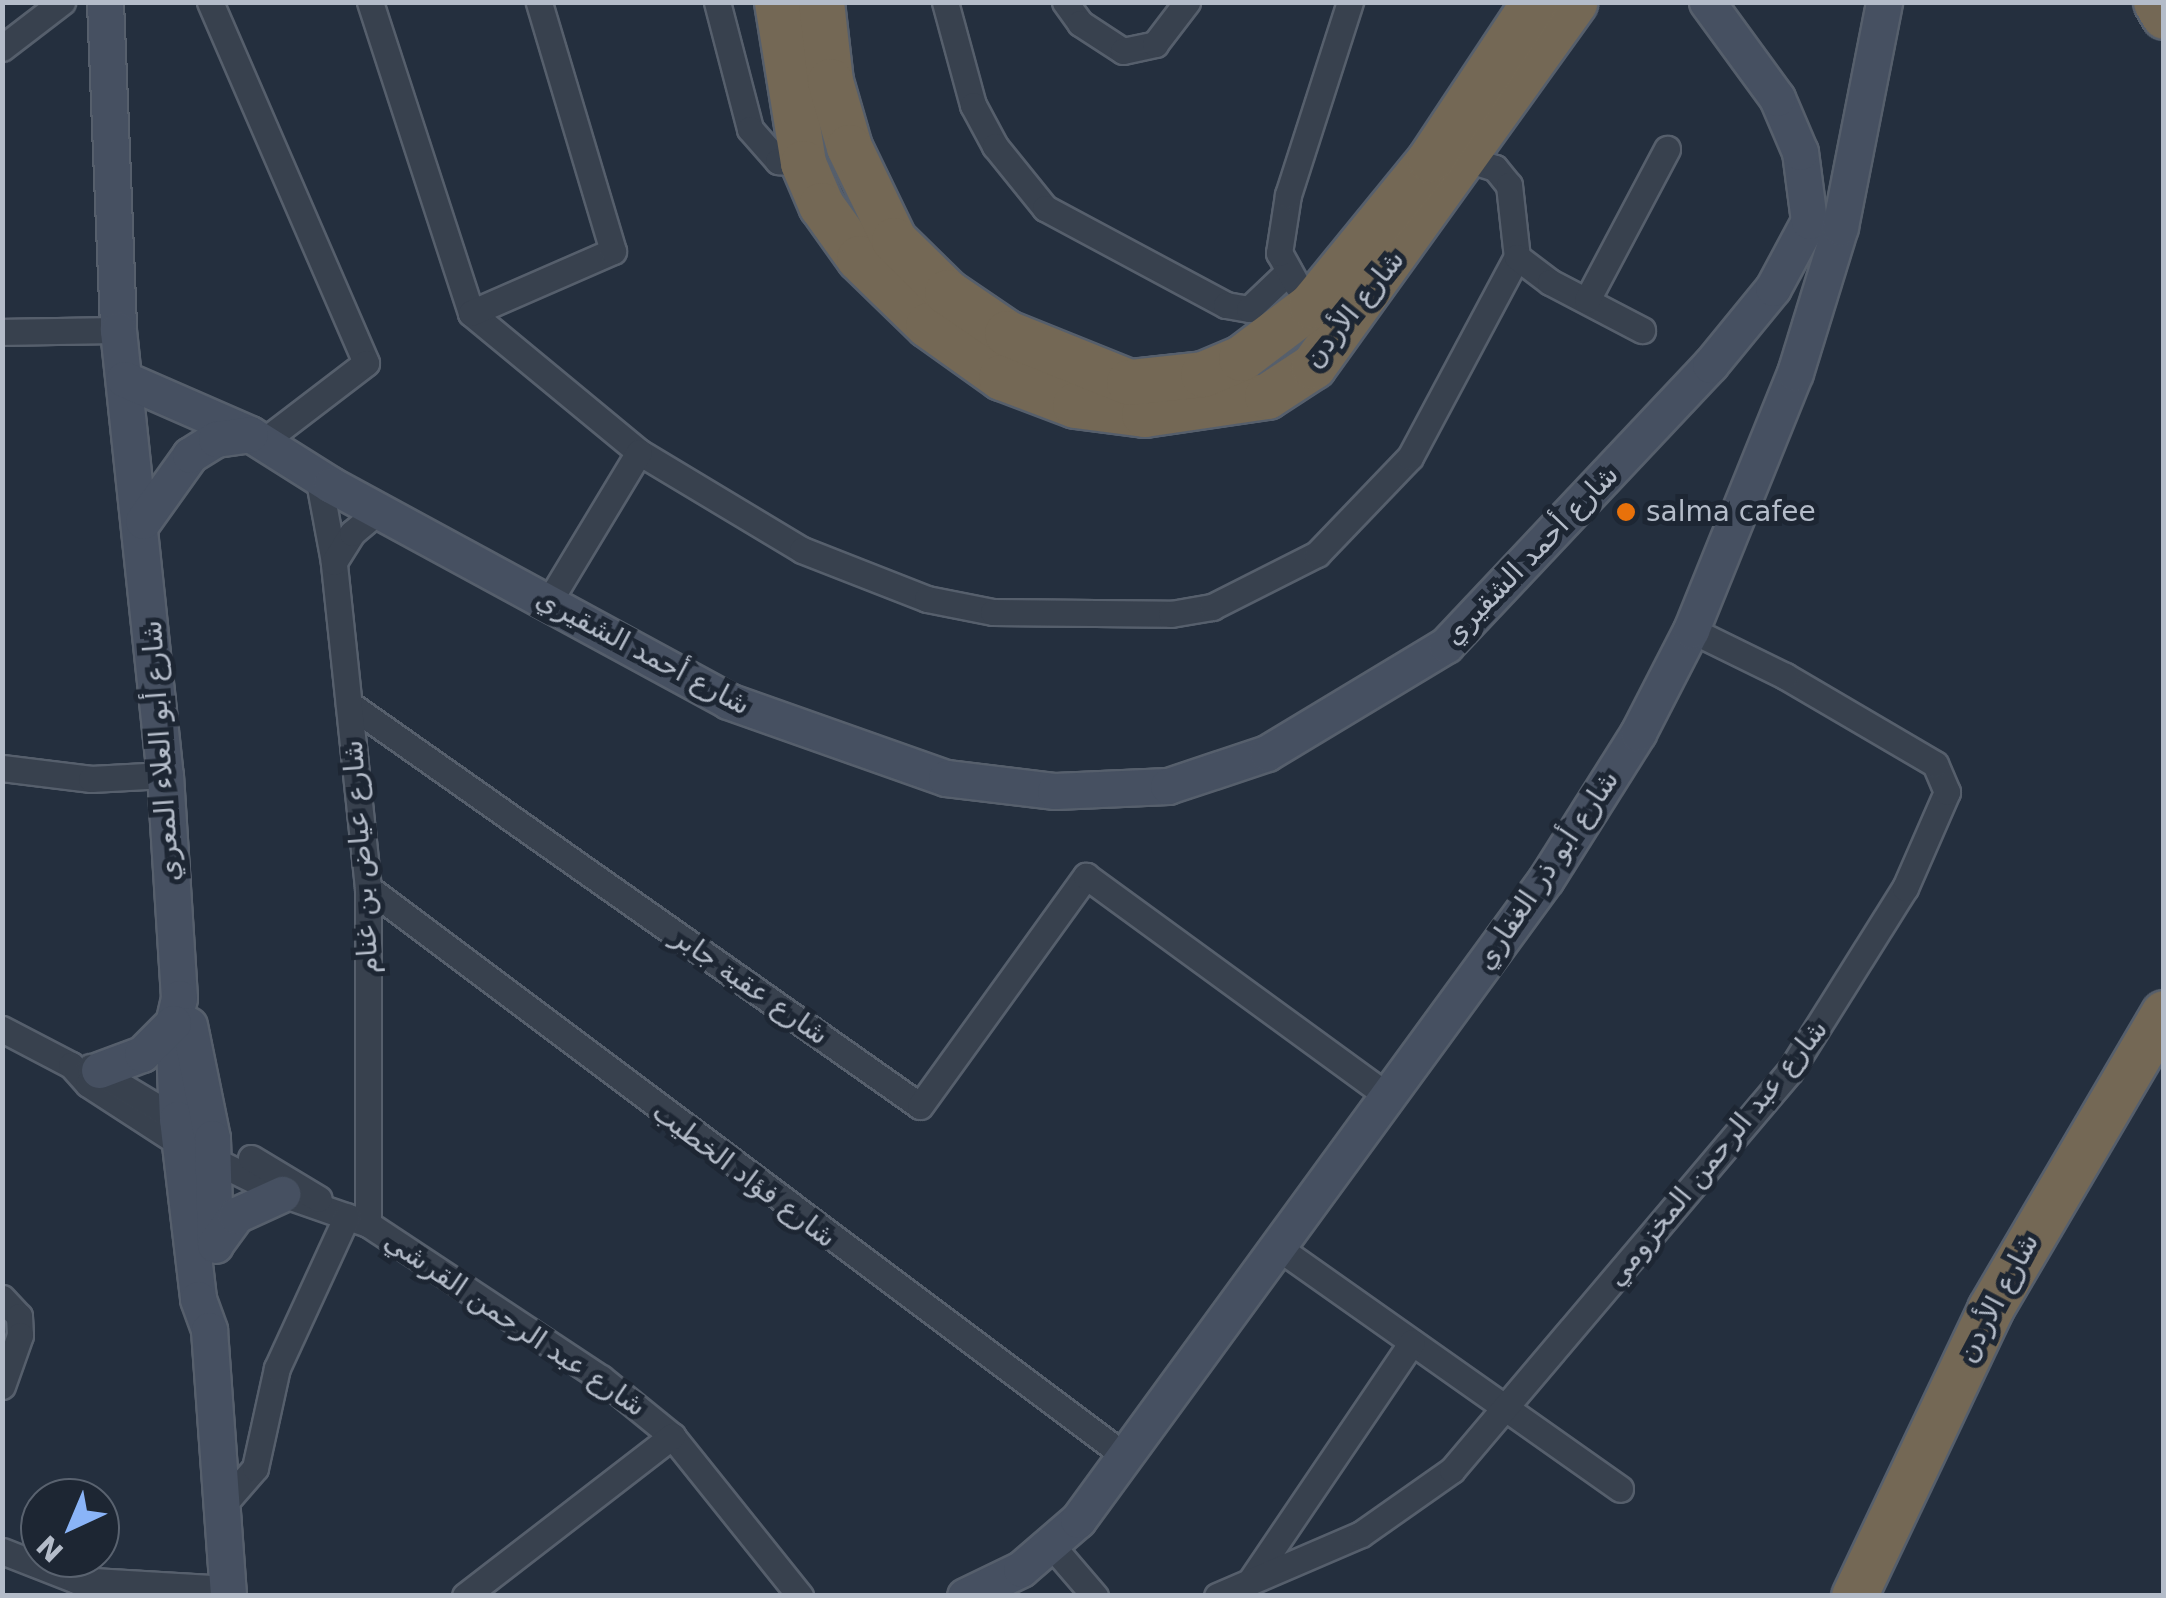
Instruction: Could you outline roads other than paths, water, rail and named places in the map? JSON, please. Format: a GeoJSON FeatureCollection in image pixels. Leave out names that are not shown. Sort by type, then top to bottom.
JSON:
{"type":"FeatureCollection","features":[{"type":"Feature","properties":{"kind":"highway","name":"شارع الأردن"},"geometry":{"type":"LineString","coordinates":[[777,2],[804,163],[820,205],[859,258],[968,357],[1040,394],[1144,414],[1266,396],[1312,366],[1467,159],[1575,2]]}},
{"type":"Feature","properties":{"kind":"highway","name":"شارع الأردن"},"geometry":{"type":"LineString","coordinates":[[821,2],[830,81],[874,208],[908,257],[1007,333],[1092,372],[1130,382],[1170,381],[1241,358],[1300,288],[1430,159],[1534,2]]}},
{"type":"Feature","properties":{"kind":"highway"},"geometry":{"type":"LineString","coordinates":[[2156,2],[2164,16]]}},
{"type":"Feature","properties":{"kind":"highway","name":"شارع الأردن"},"geometry":{"type":"LineString","coordinates":[[1854,1596],[1990,1309],[2164,1013]]}},
{"type":"Feature","properties":{"kind":"highway","name":"شارع الأردن"},"geometry":{"type":"LineString","coordinates":[[1882,1596],[1949,1435],[2016,1305],[2164,1058]]}},
{"type":"Feature","properties":{"kind":"street"},"geometry":{"type":"LineString","coordinates":[[2,48],[62,2]]}},
{"type":"Feature","properties":{"kind":"street","name":"شارع أبو العلاء المعري"},"geometry":{"type":"LineString","coordinates":[[105,2],[118,217],[138,385],[132,491],[141,513],[165,775],[176,1011],[194,1140],[216,1244],[209,1330],[228,1592]]}},
{"type":"Feature","properties":{"kind":"street"},"geometry":{"type":"LineString","coordinates":[[141,513],[190,454],[216,440],[257,437],[366,363],[210,2]]}},
{"type":"Feature","properties":{"kind":"street"},"geometry":{"type":"LineString","coordinates":[[370,2],[472,313],[639,452],[802,550],[928,599],[994,612],[1132,619],[1212,607],[1318,554],[1372,504],[1410,457],[1517,257],[1509,185],[1494,168],[1467,159]]}},
{"type":"Feature","properties":{"kind":"street"},"geometry":{"type":"LineString","coordinates":[[472,313],[613,250],[539,2]]}},
{"type":"Feature","properties":{"kind":"street"},"geometry":{"type":"LineString","coordinates":[[717,2],[750,128],[778,160],[804,163]]}},
{"type":"Feature","properties":{"kind":"street"},"geometry":{"type":"LineString","coordinates":[[945,2],[973,105],[1014,174],[1045,208],[1226,304],[1249,309],[1300,288],[1280,253],[1288,196],[1350,2]]}},
{"type":"Feature","properties":{"kind":"street"},"geometry":{"type":"LineString","coordinates":[[1065,2],[1096,37],[1123,51],[1155,44],[1187,2]]}},
{"type":"Feature","properties":{"kind":"street","name":"شارع أحمد الشقيري"},"geometry":{"type":"LineString","coordinates":[[138,385],[257,437],[318,476],[728,701],[887,761],[946,778],[1055,791],[1168,786],[1267,752],[1359,703],[1446,645],[1710,365],[1773,288],[1809,221],[1800,152],[1786,114],[1707,2]]}},
{"type":"Feature","properties":{"kind":"street","name":"شارع أبو ذر الغفاري"},"geometry":{"type":"LineString","coordinates":[[965,1596],[1052,1546],[1125,1456],[1592,811],[1691,630],[1795,373],[1840,227],[1884,2]]}},
{"type":"Feature","properties":{"kind":"street"},"geometry":{"type":"LineString","coordinates":[[1587,300],[1667,148]]}},
{"type":"Feature","properties":{"kind":"street","name":"شارع أبو العلاء المعري"},"geometry":{"type":"LineString","coordinates":[[118,217],[118,330],[138,385]]}},
{"type":"Feature","properties":{"kind":"street"},"geometry":{"type":"LineString","coordinates":[[1517,257],[1642,330]]}},
{"type":"Feature","properties":{"kind":"street"},"geometry":{"type":"LineString","coordinates":[[2,332],[118,330]]}},
{"type":"Feature","properties":{"kind":"street"},"geometry":{"type":"LineString","coordinates":[[548,602],[639,452]]}},
{"type":"Feature","properties":{"kind":"street","name":"شارع عياض بن غنام"},"geometry":{"type":"LineString","coordinates":[[318,476],[334,562],[368,888],[348,1217]]}},
{"type":"Feature","properties":{"kind":"street"},"geometry":{"type":"LineString","coordinates":[[334,562],[352,532],[379,510]]}},
{"type":"Feature","properties":{"kind":"street","name":"شارع عبد الرحمن المخزومي"},"geometry":{"type":"LineString","coordinates":[[1217,1596],[1361,1534],[1420,1498],[1505,1408],[1820,1031],[1905,888],[1947,792],[1935,764],[1885,732],[1691,630]]}},
{"type":"Feature","properties":{"kind":"street","name":"شارع عقبة جابر"},"geometry":{"type":"LineString","coordinates":[[349,704],[920,1106],[1086,876],[1386,1095]]}},
{"type":"Feature","properties":{"kind":"street"},"geometry":{"type":"LineString","coordinates":[[2,768],[91,780],[165,775]]}},
{"type":"Feature","properties":{"kind":"street","name":"شارع فؤاد الخطيب"},"geometry":{"type":"LineString","coordinates":[[368,888],[832,1241],[1125,1456]]}},
{"type":"Feature","properties":{"kind":"street"},"geometry":{"type":"LineString","coordinates":[[85,1067],[142,1054],[176,1011]]}},
{"type":"Feature","properties":{"kind":"street","name":"شارع عبد الرحمن القرشي"},"geometry":{"type":"LineString","coordinates":[[2,1029],[85,1067],[88,1084],[194,1140],[282,1194],[348,1217]]}},
{"type":"Feature","properties":{"kind":"street","name":"شارع أبو العلاء المعري"},"geometry":{"type":"LineString","coordinates":[[194,1140],[198,1299],[209,1330]]}},
{"type":"Feature","properties":{"kind":"street","name":"شارع عبد الرحمن القرشي"},"geometry":{"type":"LineString","coordinates":[[194,1140],[291,1178],[601,1378],[672,1436],[800,1596]]}},
{"type":"Feature","properties":{"kind":"street"},"geometry":{"type":"LineString","coordinates":[[216,1244],[236,1215],[282,1194]]}},
{"type":"Feature","properties":{"kind":"street"},"geometry":{"type":"LineString","coordinates":[[222,1506],[255,1468],[277,1368],[348,1217]]}},
{"type":"Feature","properties":{"kind":"street"},"geometry":{"type":"LineString","coordinates":[[1276,1246],[1620,1489]]}},
{"type":"Feature","properties":{"kind":"street"},"geometry":{"type":"LineString","coordinates":[[2,1298],[19,1316],[20,1336],[2,1386]]}},
{"type":"Feature","properties":{"kind":"street"},"geometry":{"type":"LineString","coordinates":[[1251,1580],[1326,1460],[1412,1342]]}},
{"type":"Feature","properties":{"kind":"street"},"geometry":{"type":"LineString","coordinates":[[466,1596],[672,1436]]}},
{"type":"Feature","properties":{"kind":"street"},"geometry":{"type":"LineString","coordinates":[[1052,1546],[1095,1596]]}},
{"type":"Feature","properties":{"kind":"street"},"geometry":{"type":"LineString","coordinates":[[2,1551],[76,1580],[228,1592]]}},
{"type":"Feature","properties":{"kind":"place","name":"salma cafee"},"geometry":{"type":"Point","coordinates":[1626,512]}}]}
